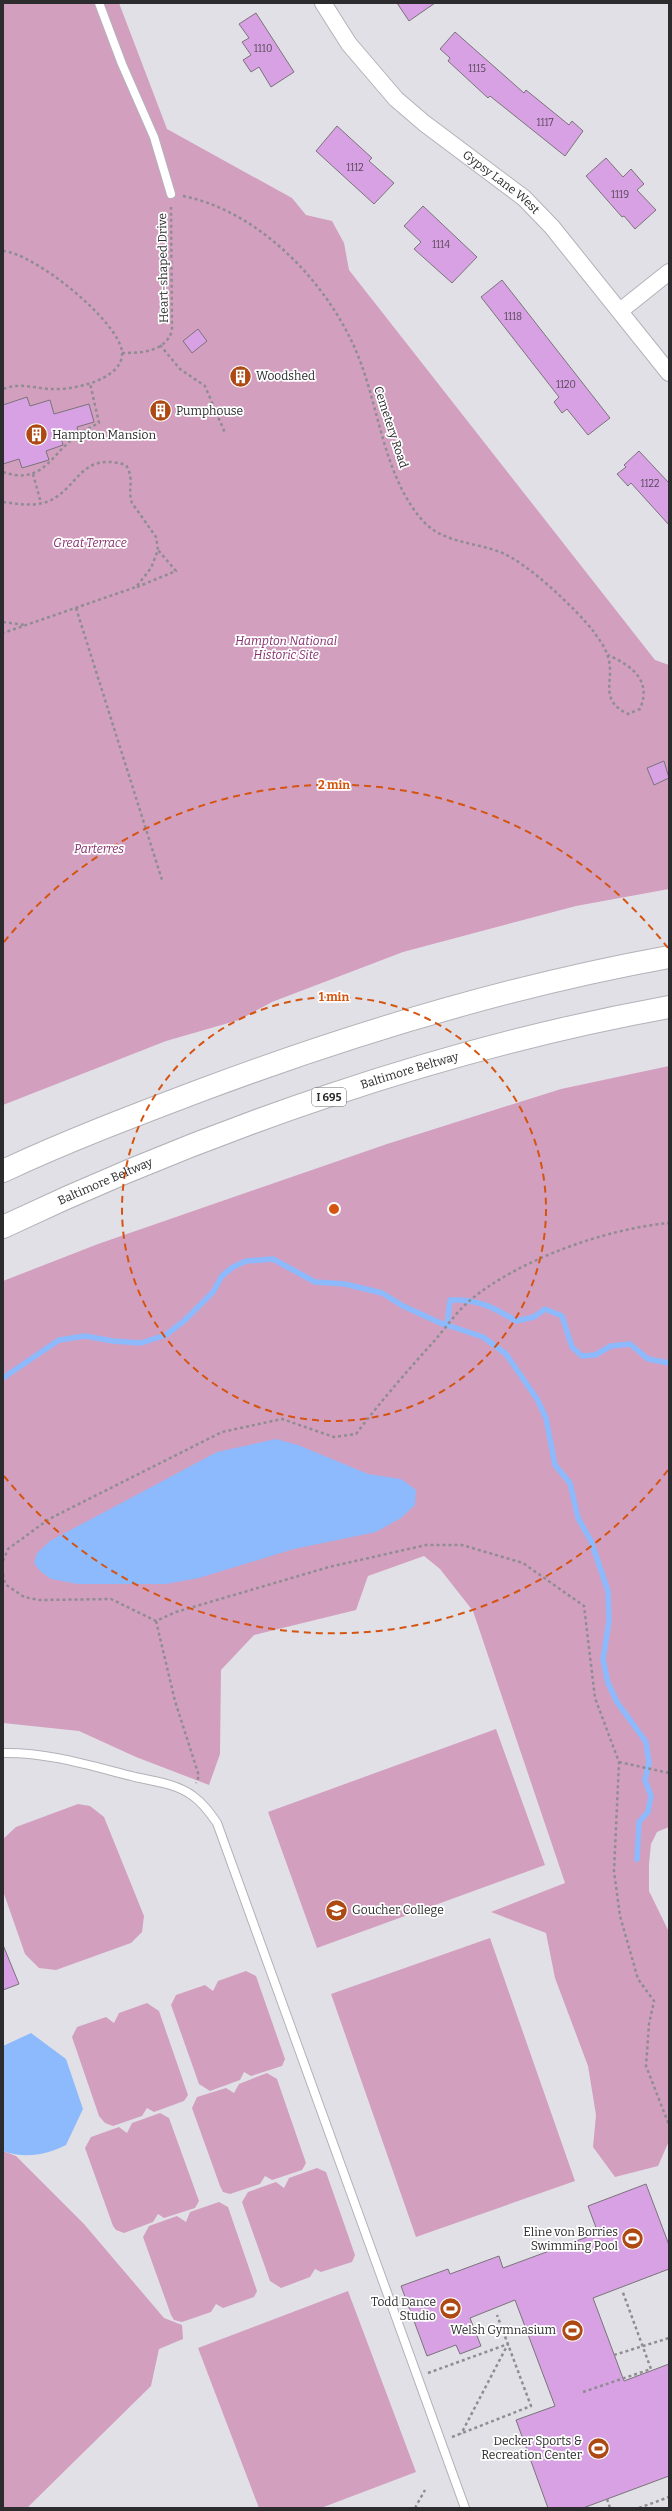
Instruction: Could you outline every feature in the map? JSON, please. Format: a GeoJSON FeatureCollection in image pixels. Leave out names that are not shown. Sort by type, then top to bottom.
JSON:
{"type":"FeatureCollection","features":[{"type":"Feature","properties":{"kind":"highway"},"geometry":{"type":"LineString","coordinates":[[3,1171],[114,1123],[264,1066],[387,1026],[516,991],[669,957]]}},
{"type":"Feature","properties":{"kind":"highway","name":"Baltimore Beltway"},"geometry":{"type":"LineString","coordinates":[[3,1227],[137,1167],[291,1110],[403,1073],[527,1039],[669,1007]]}},
{"type":"Feature","properties":{"kind":"street","name":"Gypsy Lane West"},"geometry":{"type":"LineString","coordinates":[[323,3],[349,44],[396,98],[430,128],[524,198],[566,243],[669,373]]}},
{"type":"Feature","properties":{"kind":"street"},"geometry":{"type":"LineString","coordinates":[[620,312],[669,272]]}},
{"type":"Feature","properties":{"kind":"lane"},"geometry":{"type":"LineString","coordinates":[[99,3],[122,64],[154,137],[171,194]]}},
{"type":"Feature","properties":{"kind":"lane"},"geometry":{"type":"LineString","coordinates":[[3,1753],[26,1753],[61,1758],[171,1786],[192,1795],[205,1807],[217,1823],[226,1844],[465,2508]]}},
{"type":"Feature","properties":{"kind":"path","name":"Heart-shaped Drive"},"geometry":{"type":"LineString","coordinates":[[122,353],[152,351],[169,340],[172,331],[171,194]]}},
{"type":"Feature","properties":{"kind":"path","name":"Cemetery Road"},"geometry":{"type":"LineString","coordinates":[[171,194],[189,197],[255,225],[287,253],[318,287],[343,324],[363,368],[388,455],[402,489],[422,520],[435,533],[500,552],[518,560],[541,578],[594,632],[608,655]]}},
{"type":"Feature","properties":{"kind":"path"},"geometry":{"type":"LineString","coordinates":[[3,252],[37,265],[67,285],[100,316],[119,341],[122,353],[120,364],[111,373],[90,383],[72,388],[48,389],[12,385],[3,389]]}},
{"type":"Feature","properties":{"kind":"path"},"geometry":{"type":"LineString","coordinates":[[160,345],[180,369],[205,386],[225,434]]}},
{"type":"Feature","properties":{"kind":"path"},"geometry":{"type":"LineString","coordinates":[[3,472],[16,476],[33,474],[44,469],[71,440],[99,422],[90,383]]}},
{"type":"Feature","properties":{"kind":"path"},"geometry":{"type":"LineString","coordinates":[[3,502],[23,505],[41,503],[57,496],[82,471],[98,463],[112,461],[126,465],[131,474],[130,497],[132,503],[156,537],[158,550],[151,568],[136,587]]}},
{"type":"Feature","properties":{"kind":"path"},"geometry":{"type":"LineString","coordinates":[[33,474],[41,503]]}},
{"type":"Feature","properties":{"kind":"path"},"geometry":{"type":"LineString","coordinates":[[3,634],[136,587],[176,571],[158,550]]}},
{"type":"Feature","properties":{"kind":"path"},"geometry":{"type":"LineString","coordinates":[[76,608],[162,880]]}},
{"type":"Feature","properties":{"kind":"path"},"geometry":{"type":"LineString","coordinates":[[3,622],[26,625]]}},
{"type":"Feature","properties":{"kind":"path"},"geometry":{"type":"LineString","coordinates":[[608,655],[627,664],[638,676],[644,688],[645,698],[640,709],[628,714],[619,710],[611,700],[608,685],[608,655]]}},
{"type":"Feature","properties":{"kind":"path"},"geometry":{"type":"LineString","coordinates":[[3,1561],[8,1548],[49,1519],[222,1432],[282,1419],[334,1436],[356,1434],[389,1390],[457,1314],[490,1285],[553,1253],[619,1230],[669,1224]]}},
{"type":"Feature","properties":{"kind":"path"},"geometry":{"type":"LineString","coordinates":[[156,1621],[176,1612],[329,1567],[426,1545],[462,1545],[523,1564],[584,1606],[595,1698],[619,1762],[614,1872],[620,1916],[638,1979],[654,2001],[649,2024],[646,2066],[669,2125]]}},
{"type":"Feature","properties":{"kind":"path"},"geometry":{"type":"LineString","coordinates":[[3,1574],[5,1584],[24,1597],[39,1600],[111,1599],[156,1621]]}},
{"type":"Feature","properties":{"kind":"path"},"geometry":{"type":"LineString","coordinates":[[156,1621],[175,1701],[199,1776],[192,1795]]}},
{"type":"Feature","properties":{"kind":"path"},"geometry":{"type":"LineString","coordinates":[[619,1762],[669,1773]]}},
{"type":"Feature","properties":{"kind":"path"},"geometry":{"type":"LineString","coordinates":[[583,2392],[651,2369],[622,2290]]}},
{"type":"Feature","properties":{"kind":"path"},"geometry":{"type":"LineString","coordinates":[[441,2442],[531,2406],[497,2315]]}},
{"type":"Feature","properties":{"kind":"path"},"geometry":{"type":"LineString","coordinates":[[614,2355],[669,2338]]}},
{"type":"Feature","properties":{"kind":"path"},"geometry":{"type":"LineString","coordinates":[[417,2377],[508,2344]]}},
{"type":"Feature","properties":{"kind":"path"},"geometry":{"type":"LineString","coordinates":[[461,2434],[508,2344]]}},
{"type":"Feature","properties":{"kind":"path"},"geometry":{"type":"LineString","coordinates":[[415,2508],[425,2490]]}},
{"type":"Feature","properties":{"kind":"path"},"geometry":{"type":"LineString","coordinates":[[639,2508],[669,2497]]}},
{"type":"Feature","properties":{"kind":"path"},"geometry":{"type":"LineString","coordinates":[[607,2499],[610,2508]]}},
{"type":"Feature","properties":{"kind":"green space","name":"Hampton National Historic Site"},"geometry":{"type":"Polygon","coordinates":[[[3,3],[119,3],[167,129],[292,198],[306,215],[332,221],[344,243],[349,270],[655,660],[669,665],[669,889],[576,906],[403,952],[272,1002],[239,1020],[166,1041],[3,1105],[3,3]]]}},
{"type":"Feature","properties":{"kind":"green space"},"geometry":{"type":"Polygon","coordinates":[[[669,1066],[669,1827],[657,1832],[651,1844],[649,1891],[669,1932],[669,2141],[658,2166],[615,2177],[593,2147],[596,2115],[588,2066],[555,1978],[546,1933],[491,1912],[565,1883],[473,1611],[440,1569],[424,1556],[368,1576],[356,1610],[254,1635],[221,1670],[220,1754],[209,1785],[136,1757],[79,1731],[3,1723],[3,1281],[98,1244],[387,1144],[561,1089],[669,1066]]]}},
{"type":"Feature","properties":{"kind":"green space"},"geometry":{"type":"Polygon","coordinates":[[[496,1729],[545,1865],[317,1948],[268,1812],[496,1729]]]}},
{"type":"Feature","properties":{"kind":"green space"},"geometry":{"type":"Polygon","coordinates":[[[78,1804],[90,1806],[104,1817],[144,1916],[142,1932],[131,1943],[56,1970],[39,1968],[25,1954],[3,1891],[3,1839],[16,1827],[78,1804]]]}},
{"type":"Feature","properties":{"kind":"green space"},"geometry":{"type":"Polygon","coordinates":[[[490,1938],[575,2181],[416,2237],[331,1994],[490,1938]]]}},
{"type":"Feature","properties":{"kind":"green space"},"geometry":{"type":"Polygon","coordinates":[[[246,1971],[256,1976],[285,2059],[282,2066],[251,2076],[244,2072],[240,2080],[210,2091],[199,2084],[171,2005],[176,1995],[205,1985],[213,1991],[218,1981],[246,1971]]]}},
{"type":"Feature","properties":{"kind":"green space"},"geometry":{"type":"Polygon","coordinates":[[[147,2003],[159,2011],[188,2095],[184,2101],[154,2112],[147,2108],[142,2116],[113,2126],[105,2123],[99,2116],[72,2037],[77,2027],[106,2017],[114,2023],[119,2013],[147,2003]]]}},
{"type":"Feature","properties":{"kind":"green space"},"geometry":{"type":"Polygon","coordinates":[[[267,2073],[277,2079],[306,2163],[302,2170],[272,2180],[265,2176],[260,2184],[230,2194],[223,2192],[192,2108],[197,2097],[226,2088],[234,2093],[239,2084],[267,2073]]]}},
{"type":"Feature","properties":{"kind":"green space"},"geometry":{"type":"Polygon","coordinates":[[[160,2113],[169,2118],[199,2201],[195,2208],[164,2218],[158,2214],[153,2222],[124,2233],[116,2230],[113,2226],[85,2148],[91,2137],[119,2127],[127,2133],[132,2123],[160,2113]]]}},
{"type":"Feature","properties":{"kind":"green space"},"geometry":{"type":"Polygon","coordinates":[[[3,2151],[16,2156],[84,2224],[164,2318],[182,2325],[183,2339],[159,2349],[151,2386],[27,2508],[3,2508],[3,2151]]]}},
{"type":"Feature","properties":{"kind":"green space"},"geometry":{"type":"Polygon","coordinates":[[[317,2168],[326,2172],[355,2255],[352,2262],[321,2272],[315,2269],[310,2277],[281,2288],[270,2281],[242,2202],[248,2192],[276,2182],[284,2188],[289,2178],[317,2168]]]}},
{"type":"Feature","properties":{"kind":"green space"},"geometry":{"type":"Polygon","coordinates":[[[219,2202],[228,2207],[257,2291],[254,2297],[223,2308],[216,2304],[211,2312],[182,2322],[174,2320],[143,2237],[149,2226],[177,2216],[186,2222],[190,2212],[219,2202]]]}},
{"type":"Feature","properties":{"kind":"green space"},"geometry":{"type":"Polygon","coordinates":[[[348,2291],[416,2472],[321,2508],[259,2508],[198,2348],[348,2291]]]}},
{"type":"Feature","properties":{"kind":"water"},"geometry":{"type":"Polygon","coordinates":[[[276,1439],[298,1445],[368,1474],[401,1479],[416,1490],[415,1505],[401,1518],[376,1532],[294,1549],[199,1578],[166,1584],[78,1584],[51,1579],[40,1571],[34,1563],[37,1553],[50,1541],[217,1452],[276,1439]]]}},
{"type":"Feature","properties":{"kind":"water"},"geometry":{"type":"Polygon","coordinates":[[[31,2033],[66,2059],[83,2109],[66,2145],[35,2155],[19,2155],[3,2151],[3,2046],[31,2033]]]}},
{"type":"Feature","properties":{"kind":"building"},"geometry":{"type":"Polygon","coordinates":[[[397,3],[435,3],[409,21],[397,3]]]}},
{"type":"Feature","properties":{"kind":"building"},"geometry":{"type":"Polygon","coordinates":[[[256,13],[294,72],[271,87],[259,67],[251,72],[243,60],[251,55],[242,42],[249,38],[239,24],[256,13]]]}},
{"type":"Feature","properties":{"kind":"building"},"geometry":{"type":"Polygon","coordinates":[[[455,32],[524,93],[526,90],[569,125],[572,121],[583,131],[565,156],[490,96],[488,98],[448,61],[450,58],[440,49],[455,32]]]}},
{"type":"Feature","properties":{"kind":"building"},"geometry":{"type":"Polygon","coordinates":[[[337,126],[372,158],[369,161],[394,183],[374,204],[316,151],[337,126]]]}},
{"type":"Feature","properties":{"kind":"building"},"geometry":{"type":"Polygon","coordinates":[[[606,158],[623,177],[631,169],[644,184],[637,190],[656,210],[635,229],[624,216],[622,217],[586,176],[606,158]]]}},
{"type":"Feature","properties":{"kind":"building"},"geometry":{"type":"Polygon","coordinates":[[[423,206],[477,257],[452,283],[414,249],[421,242],[404,226],[423,206]]]}},
{"type":"Feature","properties":{"kind":"building"},"geometry":{"type":"Polygon","coordinates":[[[502,280],[610,418],[588,435],[567,409],[562,413],[554,402],[559,397],[481,297],[502,280]]]}},
{"type":"Feature","properties":{"kind":"building"},"geometry":{"type":"Polygon","coordinates":[[[198,329],[207,341],[192,353],[183,341],[198,329]]]}},
{"type":"Feature","properties":{"kind":"building","name":"Woodshed"},"geometry":{"type":"Polygon","coordinates":[[[244,367],[249,380],[236,385],[231,372],[244,367]]]}},
{"type":"Feature","properties":{"kind":"building","name":"Hampton Mansion"},"geometry":{"type":"Polygon","coordinates":[[[27,397],[30,406],[50,400],[54,414],[89,404],[94,422],[77,427],[78,432],[61,437],[63,445],[46,451],[49,460],[22,468],[19,459],[3,464],[3,405],[27,397]]]}},
{"type":"Feature","properties":{"kind":"building"},"geometry":{"type":"Polygon","coordinates":[[[639,451],[669,483],[669,525],[631,483],[628,486],[617,474],[626,467],[624,465],[639,451]]]}},
{"type":"Feature","properties":{"kind":"building"},"geometry":{"type":"Polygon","coordinates":[[[664,761],[669,778],[654,785],[647,768],[664,761]]]}},
{"type":"Feature","properties":{"kind":"building"},"geometry":{"type":"Polygon","coordinates":[[[3,1945],[19,1984],[3,1990],[3,1945]]]}},
{"type":"Feature","properties":{"kind":"building"},"geometry":{"type":"Polygon","coordinates":[[[646,2184],[669,2245],[669,2269],[593,2298],[624,2381],[669,2364],[669,2476],[583,2508],[548,2508],[516,2420],[555,2406],[515,2300],[470,2318],[481,2346],[460,2354],[456,2345],[427,2356],[401,2286],[448,2269],[450,2274],[499,2256],[503,2268],[598,2233],[588,2206],[646,2184]]]}},
{"type":"Feature","properties":{"kind":"waterway"},"geometry":{"type":"LineString","coordinates":[[3,1378],[59,1340],[85,1336],[113,1341],[141,1343],[166,1335],[185,1320],[213,1292],[222,1276],[233,1267],[246,1261],[273,1259],[315,1282],[345,1284],[382,1293],[403,1306],[447,1326],[450,1300],[469,1301],[485,1305],[516,1321],[534,1317],[545,1309],[562,1316],[572,1347],[582,1356],[595,1355],[611,1346],[630,1344],[648,1359],[669,1363]]}},
{"type":"Feature","properties":{"kind":"waterway"},"geometry":{"type":"LineString","coordinates":[[444,1324],[483,1337],[506,1354],[537,1399],[546,1418],[555,1465],[570,1483],[578,1518],[591,1541],[608,1591],[609,1621],[603,1659],[608,1683],[617,1702],[646,1742],[649,1763],[645,1780],[651,1796],[648,1812],[639,1822],[637,1859]]}},
{"type":"Feature","properties":{"kind":"place","name":"Woodshed"},"geometry":{"type":"Point","coordinates":[240,376]}},
{"type":"Feature","properties":{"kind":"place","name":"Pumphouse"},"geometry":{"type":"Point","coordinates":[161,411]}},
{"type":"Feature","properties":{"kind":"place","name":"Hampton Mansion"},"geometry":{"type":"Point","coordinates":[36,435]}},
{"type":"Feature","properties":{"kind":"place","name":"Goucher College"},"geometry":{"type":"Point","coordinates":[336,1910]}},
{"type":"Feature","properties":{"kind":"place","name":"Eline von Borries Swimming Pool"},"geometry":{"type":"Point","coordinates":[633,2239]}},
{"type":"Feature","properties":{"kind":"place","name":"Todd Dance Studio"},"geometry":{"type":"Point","coordinates":[451,2309]}},
{"type":"Feature","properties":{"kind":"place","name":"Welsh Gymnasium"},"geometry":{"type":"Point","coordinates":[572,2330]}},
{"type":"Feature","properties":{"kind":"place","name":"Decker Sports & Recreation Center"},"geometry":{"type":"Point","coordinates":[598,2448]}},
{"type":"Feature","properties":{"kind":"park label","name":"Great Terrace"},"geometry":{"type":"Point","coordinates":[90,543]}},
{"type":"Feature","properties":{"kind":"park label","name":"Parterres"},"geometry":{"type":"Point","coordinates":[99,849]}}]}
